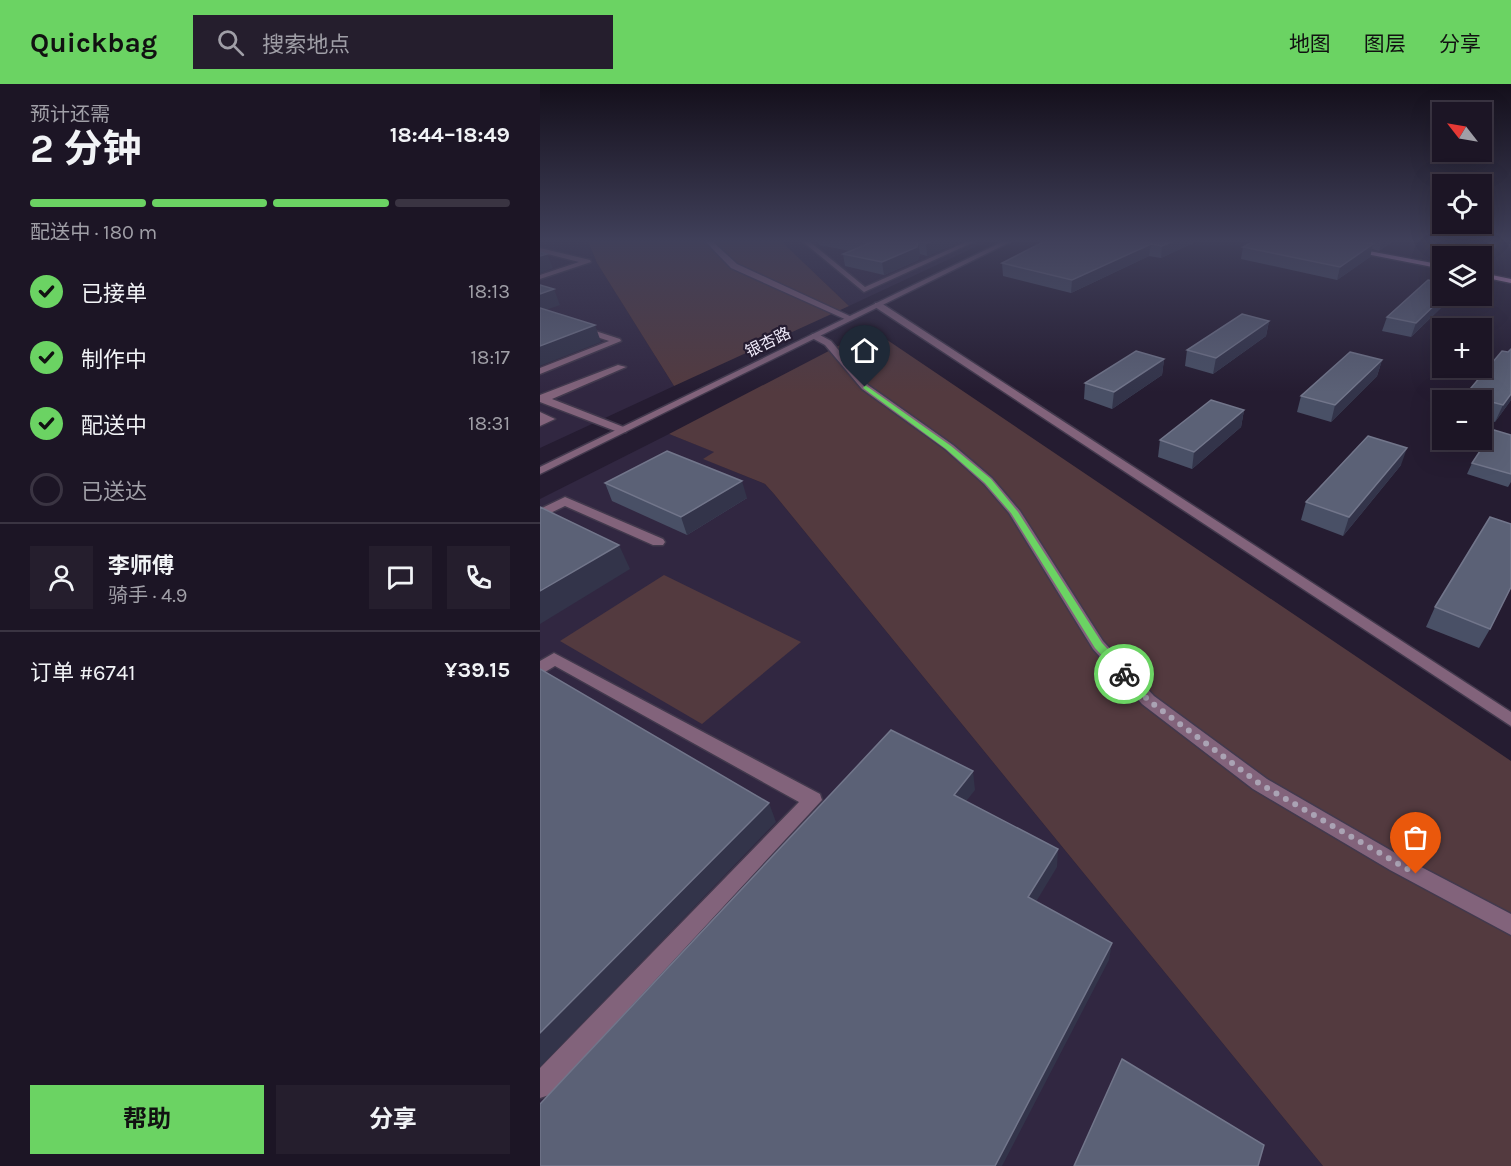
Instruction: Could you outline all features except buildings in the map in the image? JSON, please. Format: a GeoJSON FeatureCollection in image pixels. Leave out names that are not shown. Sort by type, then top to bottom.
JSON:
{"type":"FeatureCollection","features":[{"type":"Feature","properties":{"kind":"street"},"geometry":{"type":"LineString","coordinates":[[791,291],[850,318]]}},
{"type":"Feature","properties":{"kind":"street","name":"银杏路"},"geometry":{"type":"LineString","coordinates":[[540,471],[906,291]]}},
{"type":"Feature","properties":{"kind":"street"},"geometry":{"type":"LineString","coordinates":[[878,305],[1511,720]]}},
{"type":"Feature","properties":{"kind":"street"},"geometry":{"type":"LineString","coordinates":[[540,315],[617,341],[540,371]]}},
{"type":"Feature","properties":{"kind":"street"},"geometry":{"type":"LineString","coordinates":[[815,336],[828,343],[865,387],[949,447],[988,481],[1014,512],[1098,645],[1148,700],[1260,784],[1397,864],[1511,925]]}},
{"type":"Feature","properties":{"kind":"street"},"geometry":{"type":"LineString","coordinates":[[542,399],[621,367]]}},
{"type":"Feature","properties":{"kind":"street"},"geometry":{"type":"LineString","coordinates":[[542,399],[622,430]]}},
{"type":"Feature","properties":{"kind":"street"},"geometry":{"type":"LineString","coordinates":[[540,415],[550,418],[540,423]]}},
{"type":"Feature","properties":{"kind":"street"},"geometry":{"type":"LineString","coordinates":[[540,514],[565,501],[658,542]]}},
{"type":"Feature","properties":{"kind":"street"},"geometry":{"type":"LineString","coordinates":[[540,669],[554,659],[813,800],[540,1086]]}},
{"type":"Feature","properties":{"kind":"shaded area"},"geometry":{"type":"Polygon","coordinates":[[[540,291],[615,291],[674,386],[540,448],[540,291]]]}},
{"type":"Feature","properties":{"kind":"shaded area"},"geometry":{"type":"Polygon","coordinates":[[[615,291],[834,291],[849,306],[674,386],[615,291]]]}},
{"type":"Feature","properties":{"kind":"shaded area"},"geometry":{"type":"Polygon","coordinates":[[[834,291],[880,291],[849,306],[834,291]]]}},
{"type":"Feature","properties":{"kind":"shaded area"},"geometry":{"type":"Polygon","coordinates":[[[871,329],[1511,761],[1511,1166],[1323,1166],[774,494],[765,484],[703,459],[714,452],[669,434],[871,329]]]}},
{"type":"Feature","properties":{"kind":"shaded area"},"geometry":{"type":"Polygon","coordinates":[[[669,434],[715,452],[704,459],[765,484],[774,494],[1323,1166],[540,1166],[540,499],[669,434]]]}},
{"type":"Feature","properties":{"kind":"shaded area"},"geometry":{"type":"Polygon","coordinates":[[[664,575],[801,642],[702,724],[560,641],[664,575]]]}},
{"type":"Feature","properties":{"kind":"way so far"},"geometry":{"type":"LineString","coordinates":[[1124,674],[1148,700],[1260,784],[1416,874]]}},
{"type":"Feature","properties":{"kind":"route"},"geometry":{"type":"LineString","coordinates":[[865,387],[949,447],[988,481],[1014,512],[1098,645],[1124,674]]}}]}
